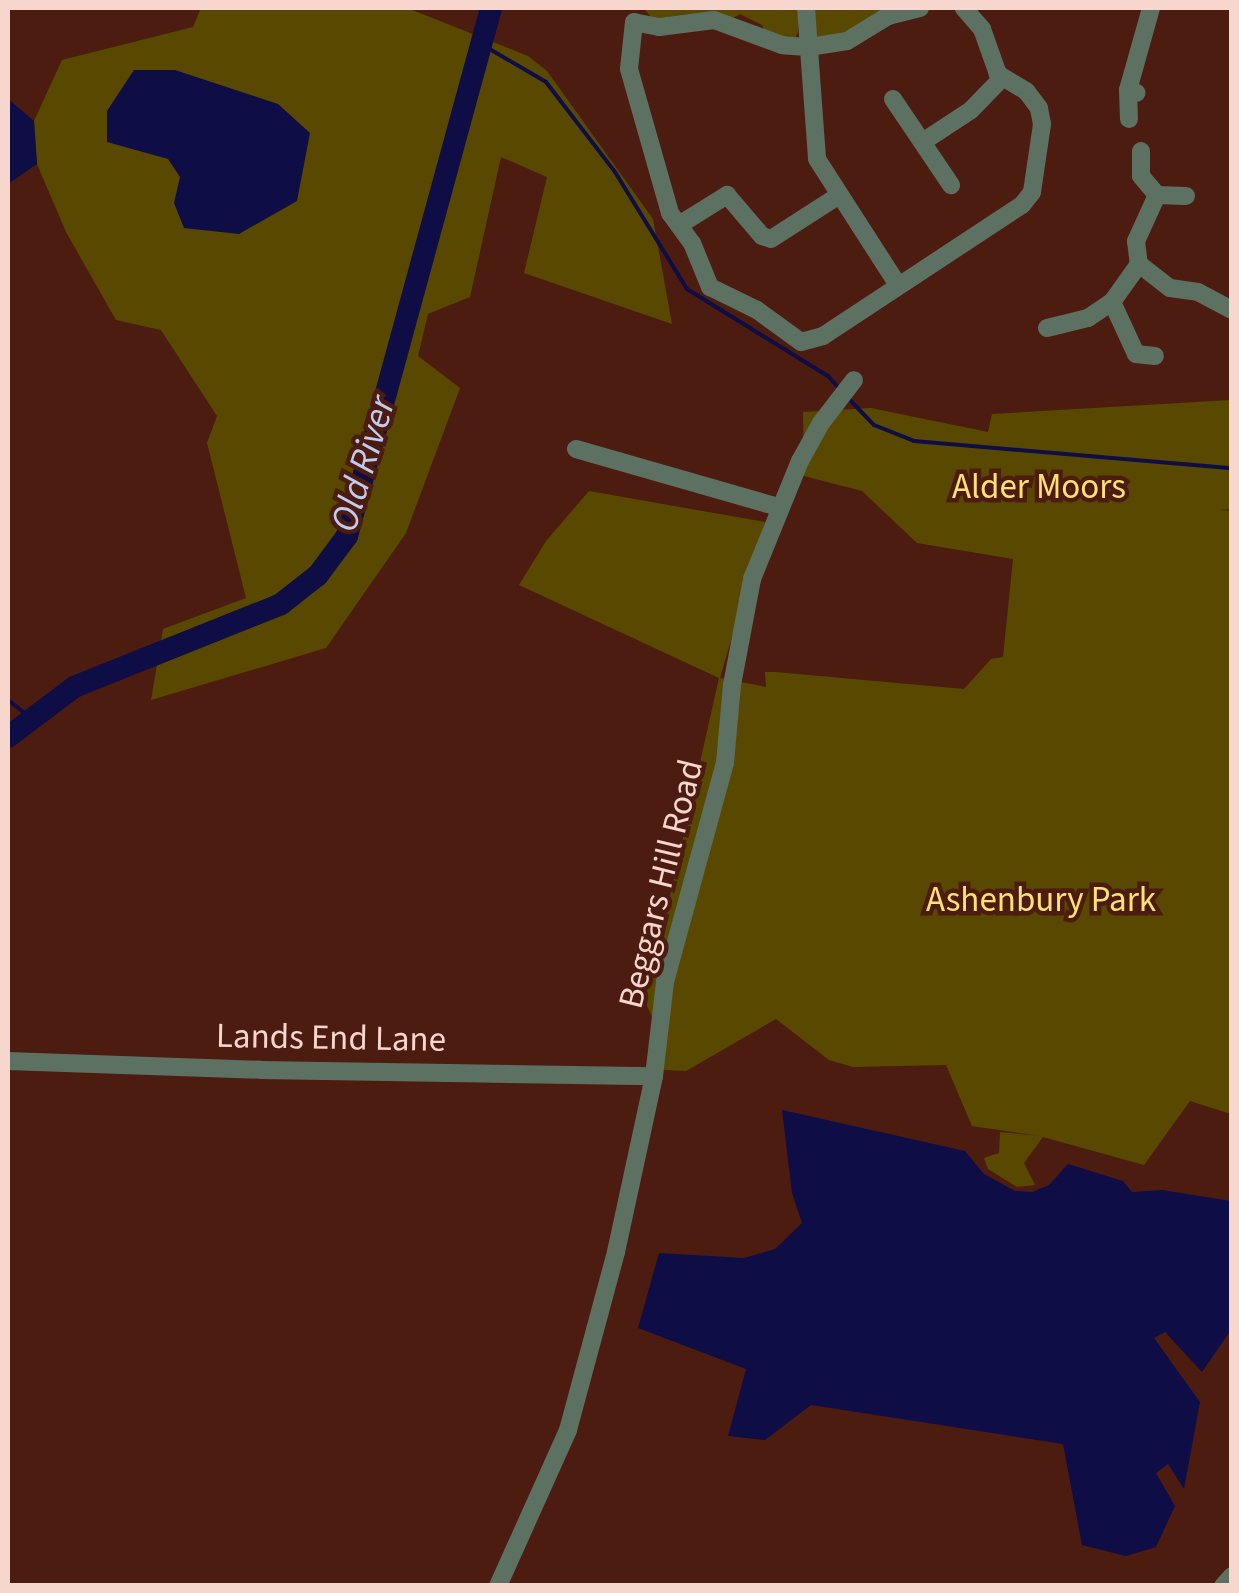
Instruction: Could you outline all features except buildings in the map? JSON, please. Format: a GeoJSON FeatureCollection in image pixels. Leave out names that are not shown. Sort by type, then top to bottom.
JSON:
{"type":"FeatureCollection","features":[{"type":"Feature","properties":{"kind":"street"},"geometry":{"type":"LineString","coordinates":[[806,8],[814,147],[838,196],[898,285]]}},
{"type":"Feature","properties":{"kind":"street"},"geometry":{"type":"LineString","coordinates":[[920,8],[888,16],[847,41],[808,46],[782,45],[714,20],[660,28],[635,15],[629,42],[632,82],[664,200],[696,250],[710,287],[757,310],[801,342],[822,336],[1022,205],[1032,192],[1041,116],[1032,97],[1002,78],[993,67],[982,29],[964,8]]}},
{"type":"Feature","properties":{"kind":"street"},"geometry":{"type":"LineString","coordinates":[[1129,119],[1133,91],[1129,61],[1151,8]]}},
{"type":"Feature","properties":{"kind":"street"},"geometry":{"type":"LineString","coordinates":[[924,141],[971,110],[1002,78]]}},
{"type":"Feature","properties":{"kind":"street"},"geometry":{"type":"LineString","coordinates":[[893,99],[951,185]]}},
{"type":"Feature","properties":{"kind":"street"},"geometry":{"type":"LineString","coordinates":[[1141,151],[1142,176],[1157,196]]}},
{"type":"Feature","properties":{"kind":"street"},"geometry":{"type":"LineString","coordinates":[[679,225],[727,196],[762,236],[772,239],[838,196]]}},
{"type":"Feature","properties":{"kind":"street"},"geometry":{"type":"LineString","coordinates":[[1157,196],[1186,196]]}},
{"type":"Feature","properties":{"kind":"street"},"geometry":{"type":"LineString","coordinates":[[1047,328],[1088,318],[1112,302],[1139,264],[1136,240],[1157,196]]}},
{"type":"Feature","properties":{"kind":"street"},"geometry":{"type":"LineString","coordinates":[[1139,264],[1170,288],[1198,292],[1232,310]]}},
{"type":"Feature","properties":{"kind":"street"},"geometry":{"type":"LineString","coordinates":[[1112,302],[1136,354],[1154,356]]}},
{"type":"Feature","properties":{"kind":"street","name":"Beggars Hill Road"},"geometry":{"type":"LineString","coordinates":[[498,1586],[541,1498],[568,1430],[616,1252],[654,1076],[665,982],[725,764],[732,685],[752,579],[778,507],[821,423],[854,380]]}},
{"type":"Feature","properties":{"kind":"street"},"geometry":{"type":"LineString","coordinates":[[576,449],[778,507]]}},
{"type":"Feature","properties":{"kind":"street","name":"Lands End Lane"},"geometry":{"type":"LineString","coordinates":[[8,1061],[261,1070],[654,1076]]}},
{"type":"Feature","properties":{"kind":"street"},"geometry":{"type":"LineString","coordinates":[[1223,1586],[1232,1576]]}},
{"type":"Feature","properties":{"kind":"green space"},"geometry":{"type":"Polygon","coordinates":[[[201,8],[407,8],[528,56],[547,71],[653,219],[672,324],[524,273],[547,177],[501,157],[470,297],[428,314],[418,356],[460,388],[406,533],[326,648],[151,700],[163,629],[246,598],[207,443],[217,416],[161,330],[116,320],[66,232],[37,164],[34,121],[62,60],[193,27],[201,8]]]}},
{"type":"Feature","properties":{"kind":"green space"},"geometry":{"type":"Polygon","coordinates":[[[643,8],[798,8],[798,32],[794,41],[765,33],[762,25],[740,14],[733,18],[687,14],[653,19],[643,8]]]}},
{"type":"Feature","properties":{"kind":"green space"},"geometry":{"type":"Polygon","coordinates":[[[811,8],[894,8],[842,33],[815,40],[811,8]]]}},
{"type":"Feature","properties":{"kind":"green space","name":"Ashenbury Park"},"geometry":{"type":"Polygon","coordinates":[[[1231,400],[1231,509],[1221,510],[1232,511],[1231,1114],[1190,1101],[1144,1165],[1043,1137],[1024,1163],[1035,1185],[1017,1187],[988,1169],[984,1158],[999,1153],[1000,1132],[1041,1136],[972,1126],[946,1065],[853,1067],[829,1060],[776,1019],[686,1071],[647,1069],[653,1019],[635,980],[667,909],[719,678],[519,585],[546,541],[589,491],[765,522],[720,678],[766,687],[765,672],[775,672],[964,689],[991,659],[1003,657],[1013,559],[917,543],[862,491],[804,476],[803,412],[871,408],[988,432],[992,414],[1231,400]]]}},
{"type":"Feature","properties":{"kind":"shaded area"},"geometry":{"type":"Polygon","coordinates":[[[134,70],[175,70],[278,104],[310,133],[297,201],[239,234],[184,228],[174,203],[180,177],[168,159],[107,142],[107,111],[134,70]]]}},
{"type":"Feature","properties":{"kind":"shaded area"},"geometry":{"type":"Polygon","coordinates":[[[8,99],[34,121],[37,164],[8,184],[8,99]]]}},
{"type":"Feature","properties":{"kind":"shaded area"},"geometry":{"type":"Polygon","coordinates":[[[782,1110],[965,1151],[984,1174],[1015,1191],[1032,1192],[1049,1185],[1068,1164],[1123,1181],[1132,1192],[1162,1190],[1231,1201],[1231,1330],[1202,1372],[1165,1332],[1154,1338],[1200,1402],[1184,1489],[1168,1464],[1156,1473],[1175,1506],[1156,1547],[1126,1556],[1082,1545],[1063,1444],[811,1405],[765,1440],[728,1436],[746,1369],[638,1328],[659,1253],[744,1258],[775,1249],[802,1223],[792,1193],[782,1110]]]}},
{"type":"Feature","properties":{"kind":"waterway","name":"Old River"},"geometry":{"type":"LineString","coordinates":[[8,737],[74,687],[281,604],[318,575],[347,536],[491,8]]}},
{"type":"Feature","properties":{"kind":"waterway"},"geometry":{"type":"LineString","coordinates":[[481,44],[546,82],[615,172],[687,289],[828,376],[838,387]]}},
{"type":"Feature","properties":{"kind":"waterway"},"geometry":{"type":"LineString","coordinates":[[847,397],[874,425],[914,441],[1232,468]]}},
{"type":"Feature","properties":{"kind":"waterway"},"geometry":{"type":"LineString","coordinates":[[8,700],[32,719]]}},
{"type":"Feature","properties":{"kind":"park label","name":"Alder Moors"},"geometry":{"type":"Point","coordinates":[1039,487]}}]}
